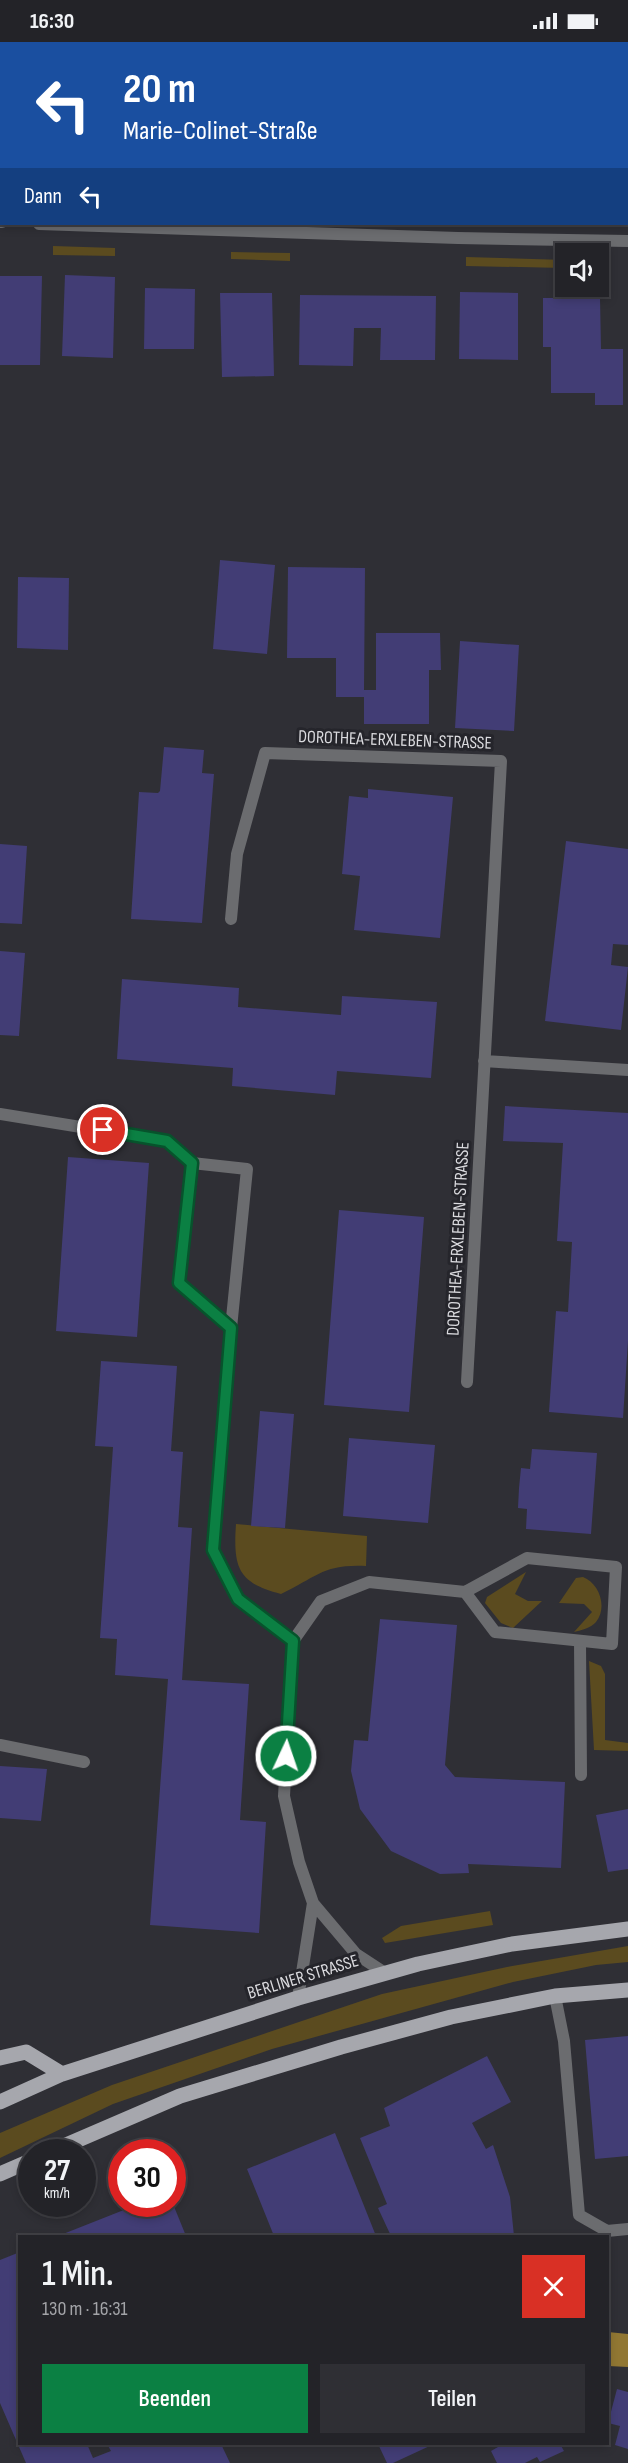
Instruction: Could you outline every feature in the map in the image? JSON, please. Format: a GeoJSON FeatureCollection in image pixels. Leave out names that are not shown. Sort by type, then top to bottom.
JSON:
{"type":"FeatureCollection","features":[{"type":"Feature","properties":{"kind":"main road","name":"BERLINER STRASSE"},"geometry":{"type":"LineString","coordinates":[[0,2102],[63,2074],[298,1998],[385,1973],[512,1944],[628,1929]]}},
{"type":"Feature","properties":{"kind":"main road"},"geometry":{"type":"LineString","coordinates":[[80,2139],[180,2096],[451,2017],[555,1996],[628,1990]]}},
{"type":"Feature","properties":{"kind":"main road"},"geometry":{"type":"LineString","coordinates":[[0,2058],[26,2052],[63,2074]]}},
{"type":"Feature","properties":{"kind":"main road"},"geometry":{"type":"LineString","coordinates":[[0,2174],[18,2166]]}},
{"type":"Feature","properties":{"kind":"street"},"geometry":{"type":"LineString","coordinates":[[69,225],[458,238],[628,241]]}},
{"type":"Feature","properties":{"kind":"street","name":"DOROTHEA-ERXLEBEN-STRASSE"},"geometry":{"type":"LineString","coordinates":[[231,919],[237,854],[266,753],[501,761],[467,1382]]}},
{"type":"Feature","properties":{"kind":"street"},"geometry":{"type":"LineString","coordinates":[[484,1061],[628,1070]]}},
{"type":"Feature","properties":{"kind":"street"},"geometry":{"type":"LineString","coordinates":[[0,1114],[167,1141],[192,1163],[247,1169],[231,1328],[213,1550],[238,1599],[293,1641]]}},
{"type":"Feature","properties":{"kind":"street"},"geometry":{"type":"LineString","coordinates":[[192,1163],[179,1283],[231,1328]]}},
{"type":"Feature","properties":{"kind":"street"},"geometry":{"type":"LineString","coordinates":[[385,1973],[356,1954],[313,1903],[299,1862],[284,1796],[293,1641],[321,1601],[369,1582],[465,1592],[527,1558],[616,1566],[612,1644],[495,1632],[465,1592]]}},
{"type":"Feature","properties":{"kind":"street"},"geometry":{"type":"LineString","coordinates":[[579,1641],[582,1775]]}},
{"type":"Feature","properties":{"kind":"street"},"geometry":{"type":"LineString","coordinates":[[0,1745],[84,1762]]}},
{"type":"Feature","properties":{"kind":"street"},"geometry":{"type":"LineString","coordinates":[[298,1998],[313,1903]]}},
{"type":"Feature","properties":{"kind":"street"},"geometry":{"type":"LineString","coordinates":[[555,1996],[564,2041],[579,2215],[607,2230],[628,2229]]}},
{"type":"Feature","properties":{"kind":"shaded area"},"geometry":{"type":"Polygon","coordinates":[[[53,246],[115,248],[115,256],[53,255],[53,246]]]}},
{"type":"Feature","properties":{"kind":"shaded area"},"geometry":{"type":"Polygon","coordinates":[[[231,252],[290,253],[290,261],[231,259],[231,252]]]}},
{"type":"Feature","properties":{"kind":"shaded area"},"geometry":{"type":"Polygon","coordinates":[[[466,257],[555,260],[555,268],[466,266],[466,257]]]}},
{"type":"Feature","properties":{"kind":"shaded area"},"geometry":{"type":"Polygon","coordinates":[[[236,1524],[367,1536],[366,1566],[330,1569],[281,1594],[267,1590],[255,1585],[241,1571],[236,1552],[236,1524]]]}},
{"type":"Feature","properties":{"kind":"shaded area"},"geometry":{"type":"Polygon","coordinates":[[[526,1572],[515,1594],[528,1601],[542,1601],[513,1628],[501,1623],[485,1603],[487,1597],[526,1572]]]}},
{"type":"Feature","properties":{"kind":"shaded area"},"geometry":{"type":"Polygon","coordinates":[[[583,1577],[593,1584],[600,1596],[600,1616],[594,1624],[574,1632],[592,1612],[584,1604],[559,1603],[576,1578],[583,1577]]]}},
{"type":"Feature","properties":{"kind":"shaded area"},"geometry":{"type":"Polygon","coordinates":[[[589,1661],[601,1666],[605,1674],[605,1740],[628,1743],[628,1751],[594,1750],[589,1661]]]}},
{"type":"Feature","properties":{"kind":"shaded area"},"geometry":{"type":"Polygon","coordinates":[[[490,1911],[493,1925],[385,1943],[382,1938],[401,1926],[490,1911]]]}},
{"type":"Feature","properties":{"kind":"shaded area"},"geometry":{"type":"Polygon","coordinates":[[[628,1946],[628,1962],[596,1965],[513,1982],[272,2049],[113,2104],[40,2139],[18,2139],[18,2149],[0,2158],[0,2133],[112,2085],[382,1994],[507,1967],[628,1946]]]}},
{"type":"Feature","properties":{"kind":"shaded area"},"geometry":{"type":"Polygon","coordinates":[[[609,2332],[628,2334],[628,2367],[609,2366],[609,2332]]]}},
{"type":"Feature","properties":{"kind":"building"},"geometry":{"type":"Polygon","coordinates":[[[65,275],[115,277],[113,358],[62,356],[65,275]]]}},
{"type":"Feature","properties":{"kind":"building"},"geometry":{"type":"Polygon","coordinates":[[[0,276],[42,276],[40,365],[0,365],[0,276]]]}},
{"type":"Feature","properties":{"kind":"building"},"geometry":{"type":"Polygon","coordinates":[[[145,288],[195,289],[194,349],[144,349],[145,288]]]}},
{"type":"Feature","properties":{"kind":"building"},"geometry":{"type":"Polygon","coordinates":[[[460,292],[518,293],[518,360],[459,359],[460,292]]]}},
{"type":"Feature","properties":{"kind":"building"},"geometry":{"type":"Polygon","coordinates":[[[220,293],[272,293],[274,376],[222,377],[220,293]]]}},
{"type":"Feature","properties":{"kind":"building"},"geometry":{"type":"Polygon","coordinates":[[[300,295],[436,296],[435,360],[380,360],[381,328],[354,328],[353,366],[299,365],[300,295]]]}},
{"type":"Feature","properties":{"kind":"building"},"geometry":{"type":"Polygon","coordinates":[[[543,298],[600,298],[601,349],[623,349],[623,405],[595,405],[595,393],[551,393],[551,347],[543,347],[543,298]]]}},
{"type":"Feature","properties":{"kind":"building"},"geometry":{"type":"Polygon","coordinates":[[[220,560],[275,565],[267,654],[213,649],[220,560]]]}},
{"type":"Feature","properties":{"kind":"building"},"geometry":{"type":"Polygon","coordinates":[[[288,567],[365,568],[364,690],[376,690],[376,633],[440,633],[441,670],[429,670],[429,724],[364,724],[364,697],[336,697],[336,658],[287,658],[288,567]]]}},
{"type":"Feature","properties":{"kind":"building"},"geometry":{"type":"Polygon","coordinates":[[[18,577],[69,578],[68,650],[17,648],[18,577]]]}},
{"type":"Feature","properties":{"kind":"building"},"geometry":{"type":"Polygon","coordinates":[[[460,641],[519,645],[514,731],[455,728],[460,641]]]}},
{"type":"Feature","properties":{"kind":"building"},"geometry":{"type":"Polygon","coordinates":[[[164,747],[204,750],[202,773],[214,774],[202,923],[131,919],[139,792],[158,793],[160,791],[164,747]]]}},
{"type":"Feature","properties":{"kind":"building"},"geometry":{"type":"Polygon","coordinates":[[[368,789],[453,797],[440,938],[354,930],[360,876],[342,874],[349,796],[368,798],[368,789]]]}},
{"type":"Feature","properties":{"kind":"building"},"geometry":{"type":"Polygon","coordinates":[[[566,841],[628,849],[628,945],[613,944],[611,965],[628,967],[621,1030],[545,1021],[566,841]]]}},
{"type":"Feature","properties":{"kind":"building"},"geometry":{"type":"Polygon","coordinates":[[[0,844],[27,846],[22,924],[0,923],[0,844]]]}},
{"type":"Feature","properties":{"kind":"building"},"geometry":{"type":"Polygon","coordinates":[[[0,951],[25,953],[19,1036],[0,1035],[0,951]]]}},
{"type":"Feature","properties":{"kind":"building"},"geometry":{"type":"Polygon","coordinates":[[[122,979],[239,988],[238,1007],[341,1015],[342,996],[437,1002],[431,1078],[337,1071],[335,1095],[232,1086],[233,1068],[117,1059],[122,979]]]}},
{"type":"Feature","properties":{"kind":"building"},"geometry":{"type":"Polygon","coordinates":[[[505,1106],[628,1113],[628,1341],[623,1418],[549,1412],[556,1311],[568,1312],[572,1242],[557,1241],[563,1143],[503,1141],[505,1106]]]}},
{"type":"Feature","properties":{"kind":"building"},"geometry":{"type":"Polygon","coordinates":[[[68,1157],[149,1163],[137,1337],[56,1331],[68,1157]]]}},
{"type":"Feature","properties":{"kind":"building"},"geometry":{"type":"Polygon","coordinates":[[[339,1210],[424,1217],[409,1412],[324,1405],[339,1210]]]}},
{"type":"Feature","properties":{"kind":"building"},"geometry":{"type":"Polygon","coordinates":[[[101,1361],[177,1366],[171,1451],[183,1452],[178,1527],[192,1528],[182,1680],[249,1684],[240,1820],[266,1822],[259,1933],[150,1925],[168,1679],[115,1675],[117,1639],[100,1638],[113,1447],[95,1446],[101,1361]]]}},
{"type":"Feature","properties":{"kind":"building"},"geometry":{"type":"Polygon","coordinates":[[[260,1411],[294,1414],[285,1528],[251,1526],[260,1411]]]}},
{"type":"Feature","properties":{"kind":"building"},"geometry":{"type":"Polygon","coordinates":[[[349,1438],[435,1445],[428,1523],[343,1516],[349,1438]]]}},
{"type":"Feature","properties":{"kind":"building"},"geometry":{"type":"Polygon","coordinates":[[[532,1449],[597,1453],[591,1534],[526,1529],[527,1509],[518,1508],[519,1488],[521,1468],[530,1469],[532,1449]]]}},
{"type":"Feature","properties":{"kind":"building"},"geometry":{"type":"Polygon","coordinates":[[[380,1619],[457,1625],[445,1765],[455,1777],[565,1782],[561,1868],[468,1864],[469,1873],[440,1874],[391,1851],[360,1809],[351,1771],[354,1740],[368,1741],[380,1619]]]}},
{"type":"Feature","properties":{"kind":"building"},"geometry":{"type":"Polygon","coordinates":[[[0,1766],[47,1769],[41,1821],[0,1818],[0,1766]]]}},
{"type":"Feature","properties":{"kind":"building"},"geometry":{"type":"Polygon","coordinates":[[[628,1809],[628,1869],[608,1872],[596,1815],[628,1809]]]}},
{"type":"Feature","properties":{"kind":"building"},"geometry":{"type":"Polygon","coordinates":[[[628,2036],[628,2156],[595,2159],[585,2040],[628,2036]]]}},
{"type":"Feature","properties":{"kind":"building"},"geometry":{"type":"Polygon","coordinates":[[[487,2056],[511,2102],[472,2123],[486,2149],[493,2145],[510,2197],[514,2235],[391,2235],[378,2208],[387,2204],[360,2138],[390,2126],[384,2108],[487,2056]]]}},
{"type":"Feature","properties":{"kind":"building"},"geometry":{"type":"Polygon","coordinates":[[[335,2133],[376,2235],[274,2235],[247,2169],[335,2133]]]}},
{"type":"Feature","properties":{"kind":"building"},"geometry":{"type":"Polygon","coordinates":[[[108,2216],[178,2217],[186,2235],[61,2235],[108,2216]]]}},
{"type":"Feature","properties":{"kind":"building"},"geometry":{"type":"Polygon","coordinates":[[[18,2253],[18,2445],[0,2403],[0,2260],[18,2253]]]}},
{"type":"Feature","properties":{"kind":"building"},"geometry":{"type":"Polygon","coordinates":[[[617,2389],[628,2392],[628,2449],[615,2445],[620,2426],[609,2423],[617,2389]]]}},
{"type":"Feature","properties":{"kind":"building"},"geometry":{"type":"Polygon","coordinates":[[[18,2445],[87,2445],[93,2458],[111,2451],[108,2445],[221,2445],[230,2463],[26,2463],[18,2445]]]}},
{"type":"Feature","properties":{"kind":"building"},"geometry":{"type":"Polygon","coordinates":[[[378,2445],[432,2445],[393,2463],[387,2463],[378,2445]]]}},
{"type":"Feature","properties":{"kind":"building"},"geometry":{"type":"Polygon","coordinates":[[[497,2445],[561,2445],[564,2451],[540,2462],[537,2457],[525,2463],[497,2463],[491,2451],[498,2447],[497,2445]]]}},
{"type":"Feature","properties":{"kind":"route"},"geometry":{"type":"LineString","coordinates":[[103,1130],[167,1141],[192,1163],[179,1283],[231,1328],[213,1550],[238,1599],[293,1641],[286,1756]]}}]}
